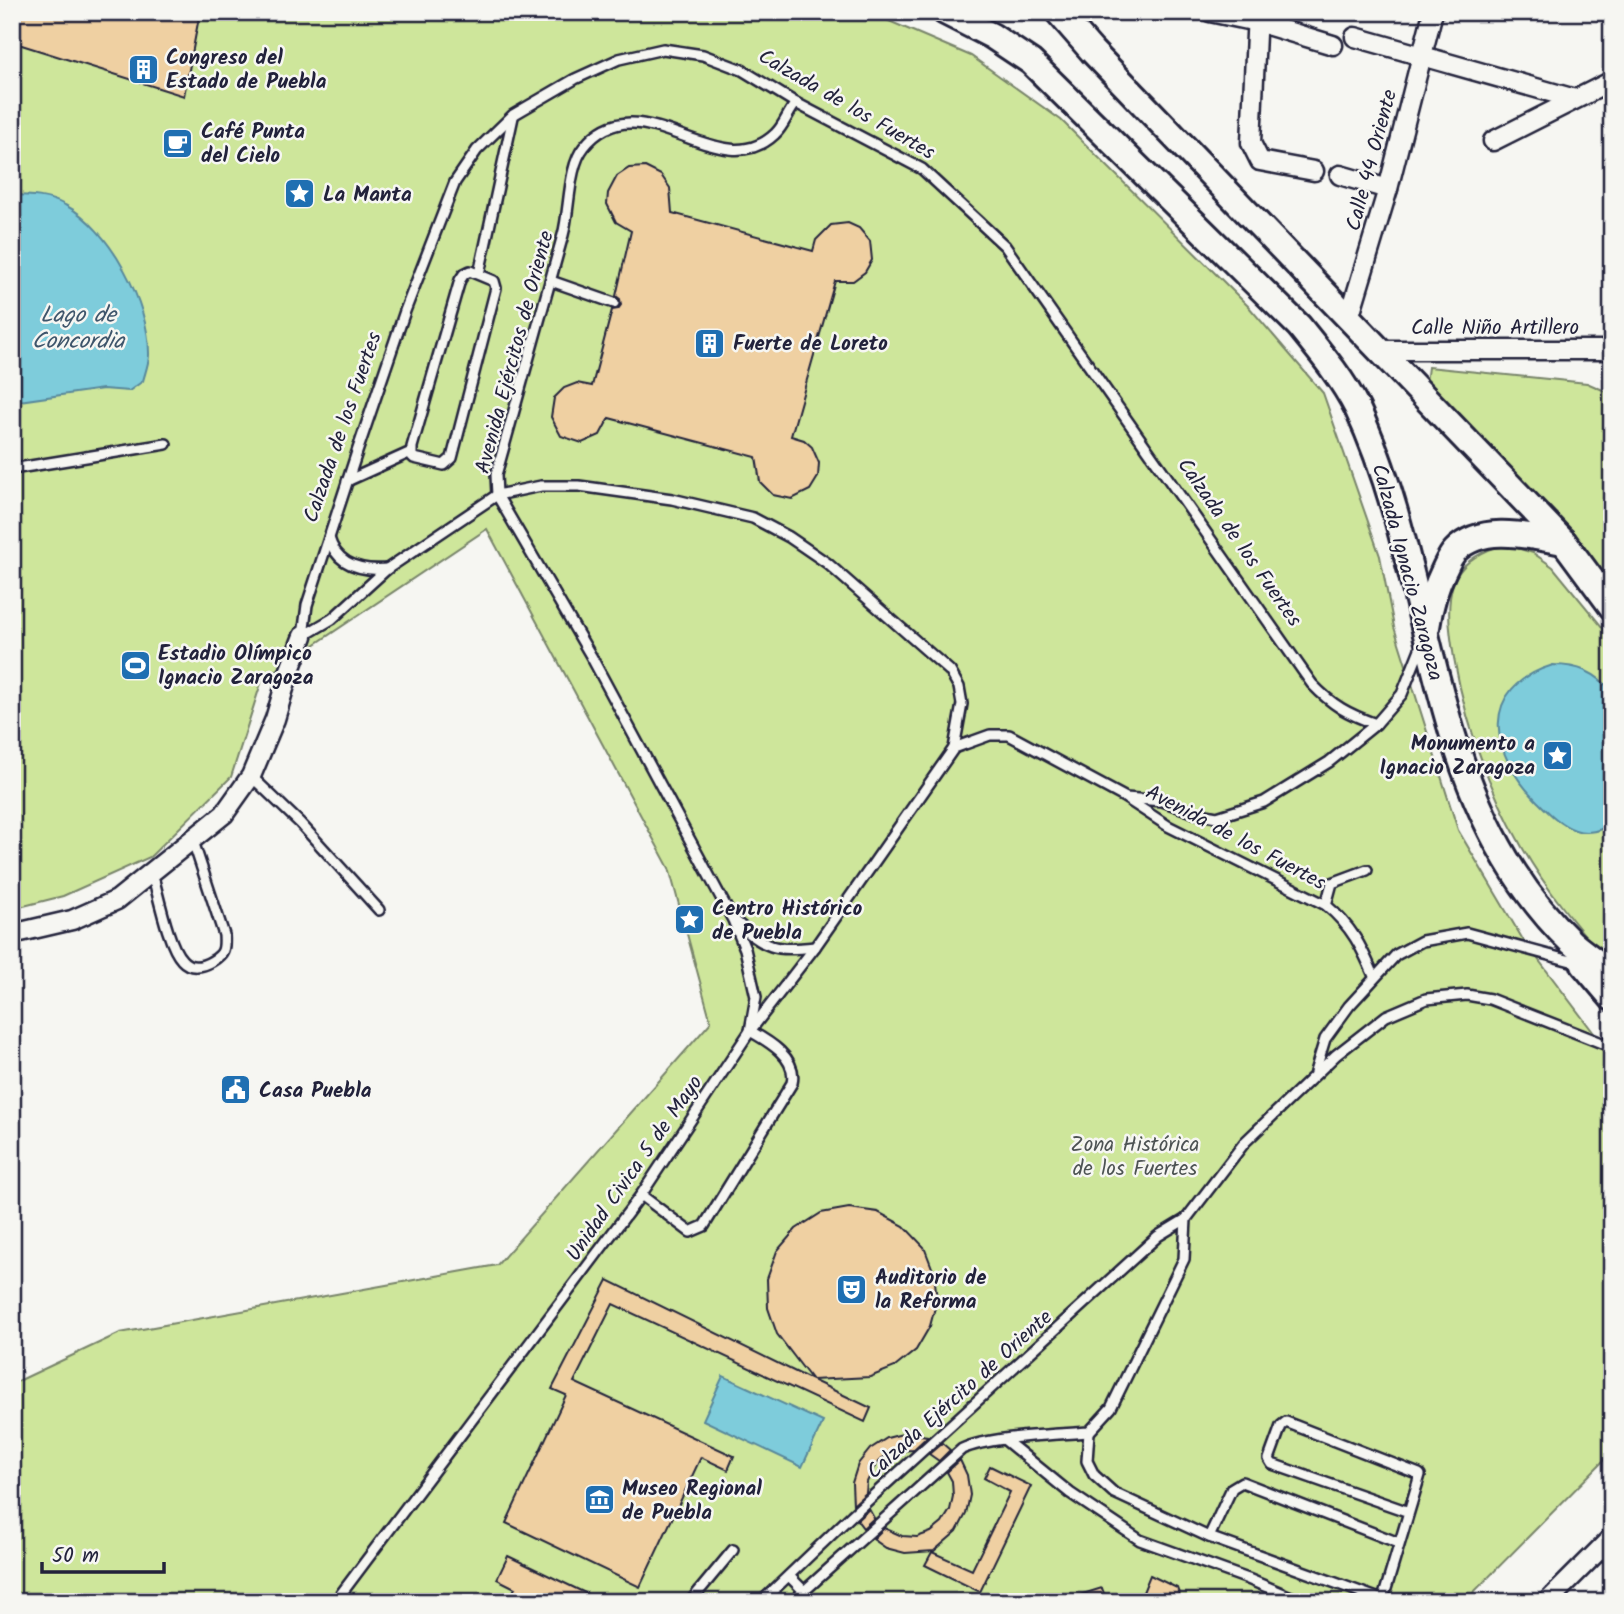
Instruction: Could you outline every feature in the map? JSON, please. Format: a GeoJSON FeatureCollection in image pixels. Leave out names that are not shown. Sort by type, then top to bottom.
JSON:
{"type":"FeatureCollection","features":[{"type":"Feature","properties":{"kind":"main road","name":"Calzada Ignacio Zaragoza"},"geometry":{"type":"LineString","coordinates":[[945,12],[992,36],[1031,62],[1299,326],[1334,371],[1355,405],[1372,443],[1398,523],[1442,700],[1475,794],[1513,870],[1538,907],[1592,962],[1612,998]]}},
{"type":"Feature","properties":{"kind":"main road"},"geometry":{"type":"LineString","coordinates":[[1058,12],[1092,51],[1564,542],[1612,607]]}},
{"type":"Feature","properties":{"kind":"main road"},"geometry":{"type":"LineString","coordinates":[[1426,636],[1430,605],[1439,580],[1454,552],[1473,538],[1495,534],[1527,535],[1564,542]]}},
{"type":"Feature","properties":{"kind":"street"},"geometry":{"type":"LineString","coordinates":[[1210,12],[1257,17],[1333,45]]}},
{"type":"Feature","properties":{"kind":"street","name":"Calle 44 Oriente"},"geometry":{"type":"LineString","coordinates":[[1349,318],[1388,189],[1433,12]]}},
{"type":"Feature","properties":{"kind":"street"},"geometry":{"type":"LineString","coordinates":[[1257,17],[1251,143],[1260,161],[1314,171]]}},
{"type":"Feature","properties":{"kind":"street"},"geometry":{"type":"LineString","coordinates":[[1356,37],[1575,99]]}},
{"type":"Feature","properties":{"kind":"street"},"geometry":{"type":"LineString","coordinates":[[1493,141],[1612,80]]}},
{"type":"Feature","properties":{"kind":"street"},"geometry":{"type":"LineString","coordinates":[[1340,175],[1388,189]]}},
{"type":"Feature","properties":{"kind":"street","name":"Calle Niño Artillero"},"geometry":{"type":"LineString","coordinates":[[1379,350],[1612,350]]}},
{"type":"Feature","properties":{"kind":"street","name":"Calzada de los Fuertes"},"geometry":{"type":"LineString","coordinates":[[12,934],[72,920],[117,900],[224,814],[251,776],[275,719],[303,636]]}},
{"type":"Feature","properties":{"kind":"street"},"geometry":{"type":"LineString","coordinates":[[1546,1602],[1612,1538]]}},
{"type":"Feature","properties":{"kind":"lane","name":"Calzada de los Fuertes"},"geometry":{"type":"LineString","coordinates":[[303,636],[307,605],[328,536],[405,312],[455,182],[477,150],[513,115],[575,79],[608,64],[663,49],[703,55],[742,70],[796,103],[922,169],[1005,246],[1312,684],[1330,703],[1349,715],[1376,724]]}},
{"type":"Feature","properties":{"kind":"lane","name":"Avenida Ejércitos de Oriente"},"geometry":{"type":"LineString","coordinates":[[750,1031],[756,997],[745,948],[733,920],[591,656],[498,495],[496,475],[551,281],[582,149],[610,126],[642,123],[710,145],[737,149],[758,145],[776,133],[796,103]]}},
{"type":"Feature","properties":{"kind":"lane"},"geometry":{"type":"LineString","coordinates":[[479,274],[513,115]]}},
{"type":"Feature","properties":{"kind":"lane"},"geometry":{"type":"LineString","coordinates":[[470,271],[479,274],[494,281],[496,288],[452,458],[444,465],[414,458],[411,452],[460,280],[470,271]]}},
{"type":"Feature","properties":{"kind":"lane"},"geometry":{"type":"LineString","coordinates":[[551,281],[573,291],[614,303]]}},
{"type":"Feature","properties":{"kind":"lane"},"geometry":{"type":"LineString","coordinates":[[12,470],[166,444]]}},
{"type":"Feature","properties":{"kind":"lane"},"geometry":{"type":"LineString","coordinates":[[347,481],[411,452]]}},
{"type":"Feature","properties":{"kind":"lane","name":"Unidad Civica 5 de Mayo"},"geometry":{"type":"LineString","coordinates":[[335,1602],[641,1195],[750,1031],[815,947],[954,748],[962,704],[959,687],[950,671],[827,563],[789,537],[753,518],[672,499],[579,486],[541,486],[498,495]]}},
{"type":"Feature","properties":{"kind":"lane"},"geometry":{"type":"LineString","coordinates":[[303,636],[332,619],[387,569],[498,495]]}},
{"type":"Feature","properties":{"kind":"lane"},"geometry":{"type":"LineString","coordinates":[[328,536],[332,548],[348,564],[362,570],[387,569]]}},
{"type":"Feature","properties":{"kind":"lane"},"geometry":{"type":"LineString","coordinates":[[1376,724],[1402,694],[1426,636]]}},
{"type":"Feature","properties":{"kind":"lane","name":"Avenida de los Fuertes"},"geometry":{"type":"LineString","coordinates":[[1126,798],[1163,801],[1206,816],[1217,817],[1237,812],[1264,802],[1329,762],[1376,724]]}},
{"type":"Feature","properties":{"kind":"lane","name":"Avenida de los Fuertes"},"geometry":{"type":"LineString","coordinates":[[954,748],[990,735],[1009,735],[1126,798],[1168,826],[1326,905],[1343,919],[1356,936],[1374,976]]}},
{"type":"Feature","properties":{"kind":"lane"},"geometry":{"type":"LineString","coordinates":[[251,776],[300,823],[379,910]]}},
{"type":"Feature","properties":{"kind":"lane"},"geometry":{"type":"LineString","coordinates":[[152,873],[172,945],[182,961],[194,967],[205,965],[221,956],[225,948],[224,935],[193,841]]}},
{"type":"Feature","properties":{"kind":"lane"},"geometry":{"type":"LineString","coordinates":[[1326,905],[1332,883],[1367,870]]}},
{"type":"Feature","properties":{"kind":"lane","name":"Avenida Ejércitos de Oriente"},"geometry":{"type":"LineString","coordinates":[[733,920],[758,941],[772,947],[784,950],[815,947]]}},
{"type":"Feature","properties":{"kind":"lane"},"geometry":{"type":"LineString","coordinates":[[1314,1076],[1325,1039],[1374,976],[1396,955],[1422,941],[1467,933],[1592,962]]}},
{"type":"Feature","properties":{"kind":"lane"},"geometry":{"type":"LineString","coordinates":[[1409,1512],[1272,1464],[1269,1459],[1281,1426],[1286,1422],[1420,1475],[1409,1512],[1399,1543],[1386,1600],[1209,1537],[1114,1493],[1094,1475],[1087,1461],[1089,1432],[1111,1408],[1184,1259],[1186,1219],[1245,1142],[1336,1055],[1386,1016],[1426,999],[1467,995],[1490,999],[1612,1047]]}},
{"type":"Feature","properties":{"kind":"lane"},"geometry":{"type":"LineString","coordinates":[[641,1195],[690,1232],[704,1226],[792,1083],[793,1068],[773,1044],[750,1031]]}},
{"type":"Feature","properties":{"kind":"lane","name":"Calzada Ejército de Oriente"},"geometry":{"type":"LineString","coordinates":[[761,1602],[1158,1236],[1186,1219]]}},
{"type":"Feature","properties":{"kind":"lane"},"geometry":{"type":"LineString","coordinates":[[792,1602],[962,1449],[1005,1440],[1089,1432]]}},
{"type":"Feature","properties":{"kind":"lane"},"geometry":{"type":"LineString","coordinates":[[1005,1440],[1070,1493],[1140,1539],[1303,1602]]}},
{"type":"Feature","properties":{"kind":"lane"},"geometry":{"type":"LineString","coordinates":[[1209,1537],[1232,1488],[1242,1482],[1399,1543]]}},
{"type":"Feature","properties":{"kind":"lane"},"geometry":{"type":"LineString","coordinates":[[690,1602],[733,1550]]}},
{"type":"Feature","properties":{"kind":"lane"},"geometry":{"type":"LineString","coordinates":[[789,1576],[804,1591]]}},
{"type":"Feature","properties":{"kind":"green space","name":"Zona Histórica de los Fuertes"},"geometry":{"type":"Polygon","coordinates":[[[200,12],[868,12],[971,56],[1061,120],[1249,307],[1323,393],[1380,556],[1394,627],[1458,830],[1522,938],[1612,1057],[1612,1452],[1464,1602],[12,1602],[12,1384],[120,1333],[497,1265],[711,1022],[669,868],[487,529],[262,680],[231,777],[150,857],[63,896],[12,909],[12,42],[200,12]]]}},
{"type":"Feature","properties":{"kind":"green space"},"geometry":{"type":"Polygon","coordinates":[[[1428,367],[1587,383],[1612,394],[1612,590],[1525,483],[1426,383],[1428,367]]]}},
{"type":"Feature","properties":{"kind":"green space"},"geometry":{"type":"Polygon","coordinates":[[[1496,547],[1514,547],[1533,553],[1553,567],[1612,639],[1612,967],[1553,894],[1522,847],[1489,779],[1465,708],[1451,640],[1451,593],[1456,577],[1465,565],[1496,547]]]}},
{"type":"Feature","properties":{"kind":"water","name":"Lago de Concordia"},"geometry":{"type":"Polygon","coordinates":[[[12,195],[32,196],[65,205],[82,216],[112,249],[135,292],[148,335],[148,365],[143,381],[129,391],[103,389],[12,402],[12,195]]]}},
{"type":"Feature","properties":{"kind":"water","name":"Monumento a Ignacio Zaragoza"},"geometry":{"type":"Polygon","coordinates":[[[1553,665],[1571,666],[1586,671],[1600,679],[1612,692],[1612,825],[1598,830],[1575,830],[1549,813],[1520,782],[1501,743],[1499,724],[1502,706],[1512,689],[1529,676],[1553,665]]]}},
{"type":"Feature","properties":{"kind":"water"},"geometry":{"type":"Polygon","coordinates":[[[723,1376],[823,1422],[802,1467],[703,1420],[723,1376]]]}},
{"type":"Feature","properties":{"kind":"building","name":"Congreso del Estado de Puebla"},"geometry":{"type":"Polygon","coordinates":[[[12,12],[200,12],[184,96],[12,42],[12,12]]]}},
{"type":"Feature","properties":{"kind":"building","name":"Fuerte de Loreto"},"geometry":{"type":"Polygon","coordinates":[[[645,167],[661,175],[670,188],[672,213],[813,251],[816,240],[831,225],[848,223],[859,228],[870,241],[872,260],[865,272],[853,281],[835,281],[791,436],[804,440],[812,447],[819,463],[818,477],[810,490],[792,499],[773,495],[760,482],[756,457],[609,418],[600,435],[582,443],[561,436],[551,417],[554,398],[564,388],[577,383],[592,386],[612,310],[621,305],[616,296],[631,231],[616,222],[607,204],[608,193],[617,176],[629,168],[645,167]]]}},
{"type":"Feature","properties":{"kind":"building","name":"Auditorio de la Reforma"},"geometry":{"type":"Polygon","coordinates":[[[849,1208],[878,1212],[904,1226],[924,1247],[934,1273],[937,1300],[930,1326],[916,1350],[895,1367],[870,1377],[812,1380],[777,1334],[768,1308],[767,1279],[777,1251],[796,1229],[821,1213],[849,1208]]]}},
{"type":"Feature","properties":{"kind":"building"},"geometry":{"type":"Polygon","coordinates":[[[608,1280],[871,1408],[865,1422],[613,1304],[574,1382],[734,1456],[728,1470],[701,1457],[640,1587],[506,1523],[566,1395],[552,1389],[608,1280]]]}},
{"type":"Feature","properties":{"kind":"building"},"geometry":{"type":"Polygon","coordinates":[[[906,1433],[928,1436],[913,1450],[895,1451],[882,1458],[867,1482],[866,1493],[853,1505],[852,1483],[858,1464],[870,1449],[887,1438],[906,1433]]]}},
{"type":"Feature","properties":{"kind":"building"},"geometry":{"type":"Polygon","coordinates":[[[942,1443],[950,1450],[939,1461],[929,1454],[942,1443]]]}},
{"type":"Feature","properties":{"kind":"building"},"geometry":{"type":"Polygon","coordinates":[[[960,1460],[967,1475],[970,1495],[966,1514],[957,1531],[934,1551],[905,1553],[886,1548],[873,1539],[884,1528],[902,1536],[917,1537],[931,1532],[942,1523],[950,1510],[953,1496],[952,1481],[947,1472],[960,1460]]]}},
{"type":"Feature","properties":{"kind":"building"},"geometry":{"type":"Polygon","coordinates":[[[990,1466],[1031,1486],[980,1592],[925,1565],[932,1552],[972,1570],[1010,1492],[984,1478],[990,1466]]]}},
{"type":"Feature","properties":{"kind":"building"},"geometry":{"type":"Polygon","coordinates":[[[869,1509],[874,1518],[863,1528],[857,1520],[869,1509]]]}},
{"type":"Feature","properties":{"kind":"building"},"geometry":{"type":"Polygon","coordinates":[[[508,1556],[604,1602],[508,1602],[515,1588],[497,1579],[508,1556]]]}},
{"type":"Feature","properties":{"kind":"building"},"geometry":{"type":"Polygon","coordinates":[[[1150,1575],[1177,1588],[1182,1602],[1139,1602],[1150,1575]]]}},
{"type":"Feature","properties":{"kind":"building"},"geometry":{"type":"Polygon","coordinates":[[[1102,1588],[1107,1602],[1068,1602],[1067,1599],[1102,1588]]]}},
{"type":"Feature","properties":{"kind":"place","name":"Congreso del Estado de Puebla"},"geometry":{"type":"Point","coordinates":[143,69]}},
{"type":"Feature","properties":{"kind":"place","name":"Café Punta del Cielo"},"geometry":{"type":"Point","coordinates":[178,143]}},
{"type":"Feature","properties":{"kind":"place","name":"La Manta"},"geometry":{"type":"Point","coordinates":[300,194]}},
{"type":"Feature","properties":{"kind":"place","name":"Fuerte de Loreto"},"geometry":{"type":"Point","coordinates":[710,343]}},
{"type":"Feature","properties":{"kind":"place","name":"Estadio Olímpico Ignacio Zaragoza"},"geometry":{"type":"Point","coordinates":[135,665]}},
{"type":"Feature","properties":{"kind":"place","name":"Monumento a Ignacio Zaragoza"},"geometry":{"type":"Point","coordinates":[1558,755]}},
{"type":"Feature","properties":{"kind":"place","name":"Centro Histórico de Puebla"},"geometry":{"type":"Point","coordinates":[689,920]}},
{"type":"Feature","properties":{"kind":"place","name":"Casa Puebla"},"geometry":{"type":"Point","coordinates":[236,1090]}},
{"type":"Feature","properties":{"kind":"place","name":"Auditorio de la Reforma"},"geometry":{"type":"Point","coordinates":[852,1289]}},
{"type":"Feature","properties":{"kind":"place","name":"Museo Regional de Puebla"},"geometry":{"type":"Point","coordinates":[599,1500]}}]}
